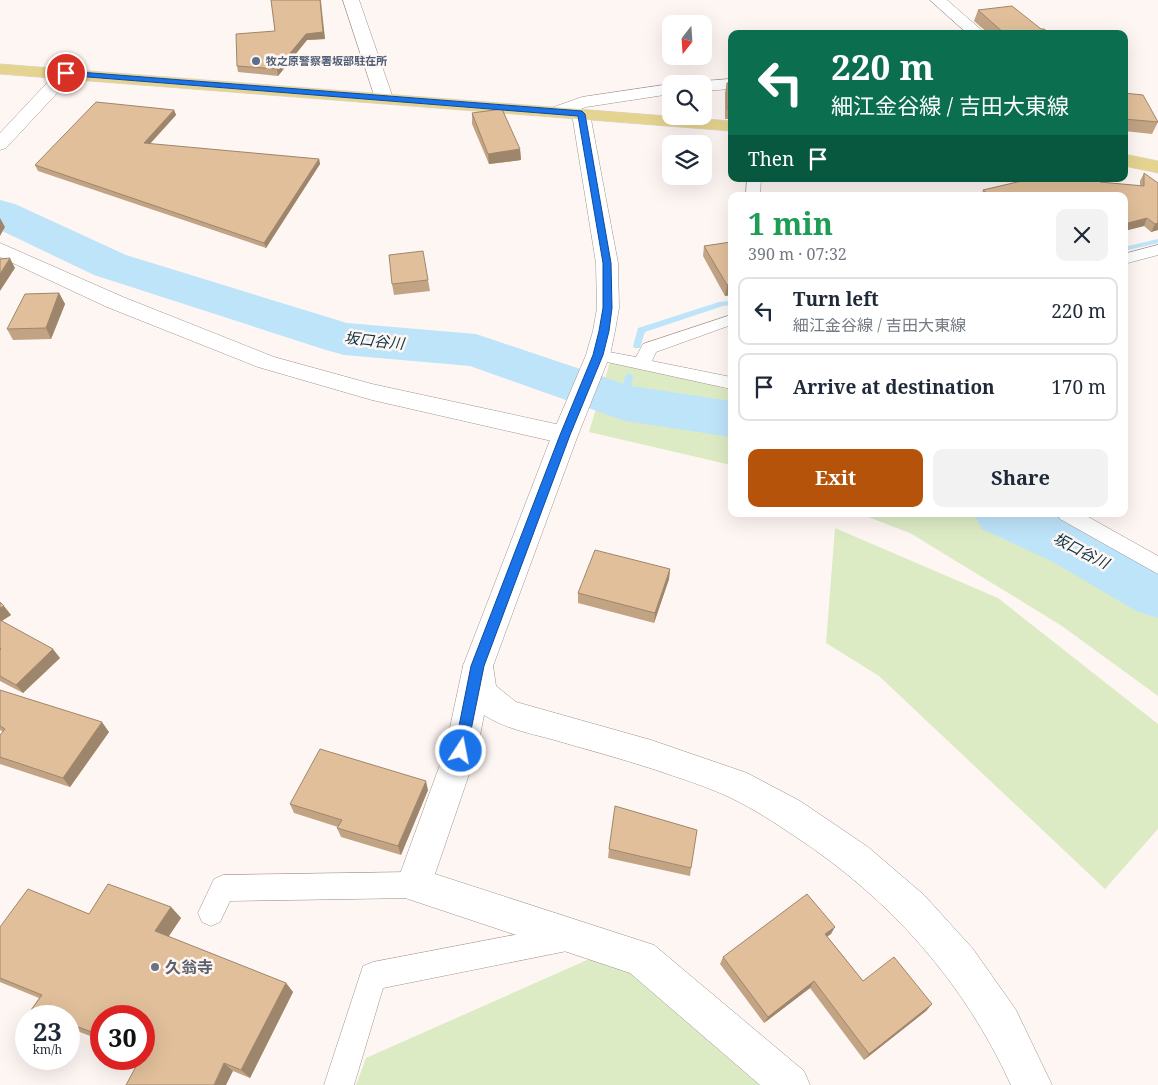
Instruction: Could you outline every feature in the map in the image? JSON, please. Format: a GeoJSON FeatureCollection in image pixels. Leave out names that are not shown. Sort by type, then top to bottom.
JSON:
{"type":"FeatureCollection","features":[{"type":"Feature","properties":{"kind":"main road"},"geometry":{"type":"LineString","coordinates":[[0,69],[728,126]]}},
{"type":"Feature","properties":{"kind":"main road"},"geometry":{"type":"LineString","coordinates":[[1128,160],[1158,167]]}},
{"type":"Feature","properties":{"kind":"street"},"geometry":{"type":"LineString","coordinates":[[351,0],[384,98]]}},
{"type":"Feature","properties":{"kind":"street"},"geometry":{"type":"LineString","coordinates":[[938,0],[973,30]]}},
{"type":"Feature","properties":{"kind":"street"},"geometry":{"type":"LineString","coordinates":[[0,144],[66,73]]}},
{"type":"Feature","properties":{"kind":"street"},"geometry":{"type":"LineString","coordinates":[[712,85],[728,84]]}},
{"type":"Feature","properties":{"kind":"street"},"geometry":{"type":"LineString","coordinates":[[557,112],[582,102],[662,90]]}},
{"type":"Feature","properties":{"kind":"street"},"geometry":{"type":"LineString","coordinates":[[582,114],[607,263],[608,308],[596,360],[567,430],[478,666],[461,751],[414,884],[641,958],[790,1085]]}},
{"type":"Feature","properties":{"kind":"street"},"geometry":{"type":"LineString","coordinates":[[0,249],[115,302],[266,362],[372,392],[567,430]]}},
{"type":"Feature","properties":{"kind":"street"},"geometry":{"type":"LineString","coordinates":[[478,666],[478,684],[484,696],[508,713],[692,767],[737,785],[823,834],[863,863],[902,898],[939,936],[972,979],[1002,1024],[1032,1085]]}},
{"type":"Feature","properties":{"kind":"lane"},"geometry":{"type":"LineString","coordinates":[[1128,258],[1158,250]]}},
{"type":"Feature","properties":{"kind":"lane"},"geometry":{"type":"LineString","coordinates":[[642,363],[649,348],[728,321]]}},
{"type":"Feature","properties":{"kind":"lane"},"geometry":{"type":"LineString","coordinates":[[596,360],[642,363],[728,382]]}},
{"type":"Feature","properties":{"kind":"lane"},"geometry":{"type":"LineString","coordinates":[[1071,517],[1158,566]]}},
{"type":"Feature","properties":{"kind":"lane"},"geometry":{"type":"LineString","coordinates":[[211,913],[223,888],[414,884]]}},
{"type":"Feature","properties":{"kind":"lane"},"geometry":{"type":"LineString","coordinates":[[339,1085],[373,976],[574,936]]}},
{"type":"Feature","properties":{"kind":"green space"},"geometry":{"type":"Polygon","coordinates":[[[611,358],[728,389],[728,464],[589,432],[611,358]]]}},
{"type":"Feature","properties":{"kind":"green space"},"geometry":{"type":"Polygon","coordinates":[[[868,517],[1062,517],[1158,569],[1158,696],[1062,626],[910,533],[868,517]]]}},
{"type":"Feature","properties":{"kind":"green space"},"geometry":{"type":"Polygon","coordinates":[[[835,528],[998,598],[1158,724],[1158,829],[1105,889],[879,676],[826,643],[835,528]]]}},
{"type":"Feature","properties":{"kind":"green space"},"geometry":{"type":"Polygon","coordinates":[[[612,949],[765,1085],[356,1085],[366,1058],[612,949]]]}},
{"type":"Feature","properties":{"kind":"building"},"geometry":{"type":"Polygon","coordinates":[[[271,0],[320,0],[323,32],[306,34],[277,69],[237,66],[236,34],[275,31],[271,0]]]}},
{"type":"Feature","properties":{"kind":"building"},"geometry":{"type":"Polygon","coordinates":[[[1012,6],[1041,29],[1045,30],[1000,30],[978,10],[1012,6]]]}},
{"type":"Feature","properties":{"kind":"building"},"geometry":{"type":"Polygon","coordinates":[[[727,83],[728,83],[728,108],[727,83]]]}},
{"type":"Feature","properties":{"kind":"building"},"geometry":{"type":"Polygon","coordinates":[[[1128,93],[1143,95],[1158,122],[1128,119],[1128,93]]]}},
{"type":"Feature","properties":{"kind":"building"},"geometry":{"type":"Polygon","coordinates":[[[96,102],[174,110],[144,143],[319,159],[264,243],[35,165],[96,102]]]}},
{"type":"Feature","properties":{"kind":"building"},"geometry":{"type":"Polygon","coordinates":[[[502,109],[520,149],[488,154],[472,113],[502,109]]]}},
{"type":"Feature","properties":{"kind":"building"},"geometry":{"type":"Polygon","coordinates":[[[1144,173],[1158,183],[1158,223],[1155,224],[1147,218],[1128,223],[1128,192],[986,192],[983,190],[1017,182],[1100,182],[1144,186],[1144,173]]]}},
{"type":"Feature","properties":{"kind":"building"},"geometry":{"type":"Polygon","coordinates":[[[728,242],[728,285],[727,285],[704,246],[728,242]]]}},
{"type":"Feature","properties":{"kind":"building"},"geometry":{"type":"Polygon","coordinates":[[[423,251],[428,280],[392,284],[389,255],[423,251]]]}},
{"type":"Feature","properties":{"kind":"building"},"geometry":{"type":"Polygon","coordinates":[[[10,258],[0,274],[0,259],[10,258]]]}},
{"type":"Feature","properties":{"kind":"building"},"geometry":{"type":"Polygon","coordinates":[[[59,293],[46,328],[7,329],[25,294],[59,293]]]}},
{"type":"Feature","properties":{"kind":"building"},"geometry":{"type":"Polygon","coordinates":[[[595,550],[670,569],[655,613],[578,593],[595,550]]]}},
{"type":"Feature","properties":{"kind":"building"},"geometry":{"type":"Polygon","coordinates":[[[0,620],[53,649],[16,685],[0,676],[0,620]]]}},
{"type":"Feature","properties":{"kind":"building"},"geometry":{"type":"Polygon","coordinates":[[[0,690],[102,722],[63,778],[0,757],[0,735],[5,729],[0,726],[0,690]]]}},
{"type":"Feature","properties":{"kind":"building"},"geometry":{"type":"Polygon","coordinates":[[[320,749],[426,781],[398,846],[337,828],[342,820],[290,804],[320,749]]]}},
{"type":"Feature","properties":{"kind":"building"},"geometry":{"type":"Polygon","coordinates":[[[615,806],[697,830],[691,868],[609,849],[615,806]]]}},
{"type":"Feature","properties":{"kind":"building","name":"久翁寺"},"geometry":{"type":"Polygon","coordinates":[[[108,884],[171,907],[155,931],[286,983],[241,1070],[224,1063],[214,1085],[126,1085],[134,1070],[155,1070],[155,1005],[90,1005],[90,1031],[80,1028],[80,1005],[35,1005],[42,995],[0,978],[0,927],[28,889],[89,914],[108,884]]]}},
{"type":"Feature","properties":{"kind":"building"},"geometry":{"type":"Polygon","coordinates":[[[807,894],[835,927],[825,934],[863,981],[894,957],[932,1004],[869,1054],[814,981],[768,1017],[723,957],[807,894]]]}},
{"type":"Feature","properties":{"kind":"waterway","name":"坂口谷川"},"geometry":{"type":"LineString","coordinates":[[0,213],[110,265],[344,339],[476,350],[625,403],[728,419]]}},
{"type":"Feature","properties":{"kind":"waterway"},"geometry":{"type":"LineString","coordinates":[[1128,248],[1158,241]]}},
{"type":"Feature","properties":{"kind":"waterway"},"geometry":{"type":"LineString","coordinates":[[637,346],[641,330],[728,303]]}},
{"type":"Feature","properties":{"kind":"waterway"},"geometry":{"type":"LineString","coordinates":[[625,403],[629,376]]}},
{"type":"Feature","properties":{"kind":"waterway","name":"坂口谷川"},"geometry":{"type":"LineString","coordinates":[[1010,517],[1074,546],[1158,593]]}},
{"type":"Feature","properties":{"kind":"place","name":"牧之原警察署坂部駐在所"},"geometry":{"type":"Point","coordinates":[256,61]}},
{"type":"Feature","properties":{"kind":"place","name":"久翁寺"},"geometry":{"type":"Point","coordinates":[155,967]}},
{"type":"Feature","properties":{"kind":"route"},"geometry":{"type":"LineString","coordinates":[[66,73],[582,114],[607,263],[608,308],[604,331],[598,355],[565,435],[478,666],[461,751]]}}]}
